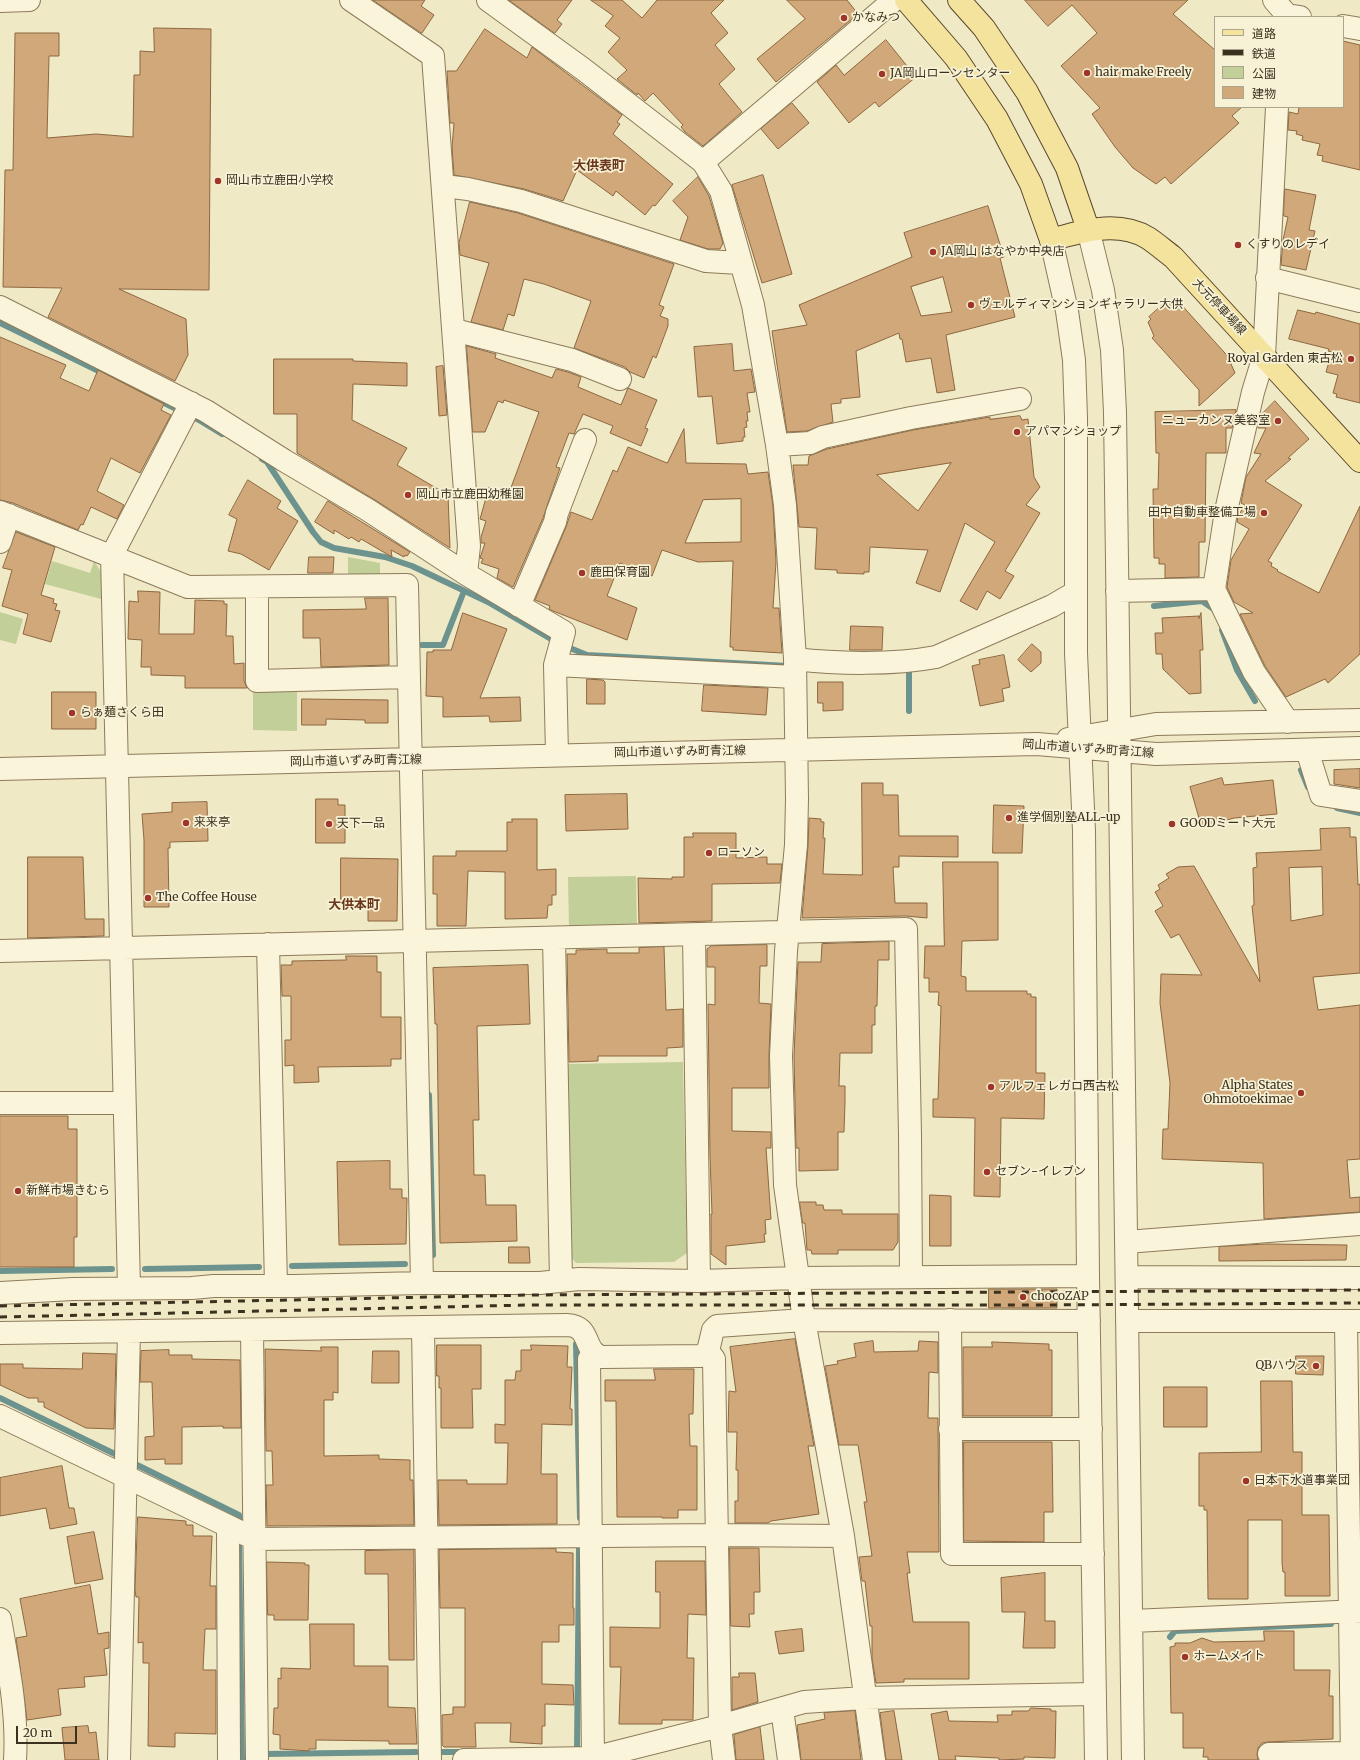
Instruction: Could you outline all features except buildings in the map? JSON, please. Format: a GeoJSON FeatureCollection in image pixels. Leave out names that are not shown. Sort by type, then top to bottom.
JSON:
{"type":"FeatureCollection","features":[{"type":"Feature","properties":{"kind":"main road"},"geometry":{"type":"LineString","coordinates":[[906,0],[956,58],[997,119],[1032,184],[1051,240]]}},
{"type":"Feature","properties":{"kind":"main road"},"geometry":{"type":"LineString","coordinates":[[959,0],[984,28],[1026,92],[1067,168],[1088,229]]}},
{"type":"Feature","properties":{"kind":"main road","name":"大元停車場線"},"geometry":{"type":"LineString","coordinates":[[1051,240],[1088,229],[1122,229],[1147,237],[1173,257],[1360,461]]}},
{"type":"Feature","properties":{"kind":"street"},"geometry":{"type":"LineString","coordinates":[[0,1],[29,0]]}},
{"type":"Feature","properties":{"kind":"street"},"geometry":{"type":"LineString","coordinates":[[351,0],[433,56],[444,186],[469,546],[466,574]]}},
{"type":"Feature","properties":{"kind":"street"},"geometry":{"type":"LineString","coordinates":[[488,0],[583,69],[703,162],[721,191],[753,306],[777,445],[785,505],[795,668],[797,749],[796,845],[788,933],[781,1056],[785,1184],[804,1320],[843,1536],[864,1698],[874,1760]]}},
{"type":"Feature","properties":{"kind":"street"},"geometry":{"type":"LineString","coordinates":[[703,162],[894,0]]}},
{"type":"Feature","properties":{"kind":"street"},"geometry":{"type":"LineString","coordinates":[[1344,26],[1360,29]]}},
{"type":"Feature","properties":{"kind":"street"},"geometry":{"type":"LineString","coordinates":[[1277,108],[1264,356],[1253,392],[1226,511],[1214,589],[1254,672],[1288,722]]}},
{"type":"Feature","properties":{"kind":"street"},"geometry":{"type":"LineString","coordinates":[[444,186],[468,189],[521,201],[706,261],[740,263]]}},
{"type":"Feature","properties":{"kind":"street"},"geometry":{"type":"LineString","coordinates":[[1088,229],[1103,290],[1112,350],[1115,412],[1133,1760]]}},
{"type":"Feature","properties":{"kind":"street"},"geometry":{"type":"LineString","coordinates":[[1051,240],[1065,299],[1074,360],[1076,418],[1076,653],[1084,831],[1088,1276],[1096,1760]]}},
{"type":"Feature","properties":{"kind":"street"},"geometry":{"type":"LineString","coordinates":[[1267,278],[1360,301]]}},
{"type":"Feature","properties":{"kind":"street"},"geometry":{"type":"LineString","coordinates":[[0,307],[188,411],[285,461],[368,510],[466,574],[564,632],[559,651],[557,755]]}},
{"type":"Feature","properties":{"kind":"street"},"geometry":{"type":"LineString","coordinates":[[454,330],[572,360],[620,378]]}},
{"type":"Feature","properties":{"kind":"street"},"geometry":{"type":"LineString","coordinates":[[777,445],[810,443],[823,437],[911,418],[1020,399]]}},
{"type":"Feature","properties":{"kind":"street"},"geometry":{"type":"LineString","coordinates":[[129,1288],[112,555],[188,411]]}},
{"type":"Feature","properties":{"kind":"street"},"geometry":{"type":"LineString","coordinates":[[520,606],[555,522],[557,512],[585,440]]}},
{"type":"Feature","properties":{"kind":"street"},"geometry":{"type":"LineString","coordinates":[[0,542],[4,514],[112,555],[188,587],[408,585],[408,677],[416,941],[422,1283]]}},
{"type":"Feature","properties":{"kind":"street"},"geometry":{"type":"LineString","coordinates":[[257,586],[257,680],[408,677]]}},
{"type":"Feature","properties":{"kind":"street"},"geometry":{"type":"LineString","coordinates":[[1117,592],[1214,589]]}},
{"type":"Feature","properties":{"kind":"street"},"geometry":{"type":"LineString","coordinates":[[559,651],[795,668],[830,662],[918,660],[936,657],[1052,606],[1076,592]]}},
{"type":"Feature","properties":{"kind":"street"},"geometry":{"type":"LineString","coordinates":[[1119,740],[1156,724],[1360,720]]}},
{"type":"Feature","properties":{"kind":"street","name":"岡山市道いずみ町青江線"},"geometry":{"type":"LineString","coordinates":[[0,769],[1038,744],[1119,740],[1156,754],[1360,748]]}},
{"type":"Feature","properties":{"kind":"street"},"geometry":{"type":"LineString","coordinates":[[1307,750],[1321,795],[1360,801]]}},
{"type":"Feature","properties":{"kind":"street"},"geometry":{"type":"LineString","coordinates":[[0,951],[120,950],[268,944],[906,930],[911,1276]]}},
{"type":"Feature","properties":{"kind":"street"},"geometry":{"type":"LineString","coordinates":[[694,935],[699,1281]]}},
{"type":"Feature","properties":{"kind":"street"},"geometry":{"type":"LineString","coordinates":[[554,938],[561,1280]]}},
{"type":"Feature","properties":{"kind":"street"},"geometry":{"type":"LineString","coordinates":[[268,944],[276,1286]]}},
{"type":"Feature","properties":{"kind":"street"},"geometry":{"type":"LineString","coordinates":[[0,1103],[124,1103]]}},
{"type":"Feature","properties":{"kind":"street"},"geometry":{"type":"LineString","coordinates":[[1126,1242],[1360,1224]]}},
{"type":"Feature","properties":{"kind":"street"},"geometry":{"type":"LineString","coordinates":[[0,1293],[129,1288],[422,1283],[540,1283],[561,1280],[651,1279],[699,1281],[911,1276],[1088,1276]]}},
{"type":"Feature","properties":{"kind":"street"},"geometry":{"type":"LineString","coordinates":[[1127,1277],[1360,1278]]}},
{"type":"Feature","properties":{"kind":"street"},"geometry":{"type":"LineString","coordinates":[[0,1334],[571,1325],[584,1332],[593,1353],[605,1357],[701,1356],[708,1351],[713,1330],[717,1326],[804,1320],[1089,1321]]}},
{"type":"Feature","properties":{"kind":"street"},"geometry":{"type":"LineString","coordinates":[[950,1320],[952,1554],[1093,1554]]}},
{"type":"Feature","properties":{"kind":"street"},"geometry":{"type":"LineString","coordinates":[[1127,1321],[1353,1321],[1355,1611],[1352,1757],[1269,1754]]}},
{"type":"Feature","properties":{"kind":"street"},"geometry":{"type":"LineString","coordinates":[[423,1328],[430,1760]]}},
{"type":"Feature","properties":{"kind":"street"},"geometry":{"type":"LineString","coordinates":[[229,1760],[252,1330]]}},
{"type":"Feature","properties":{"kind":"street"},"geometry":{"type":"LineString","coordinates":[[119,1760],[129,1332]]}},
{"type":"Feature","properties":{"kind":"street"},"geometry":{"type":"LineString","coordinates":[[708,1351],[714,1359],[720,1726],[724,1760]]}},
{"type":"Feature","properties":{"kind":"street"},"geometry":{"type":"LineString","coordinates":[[593,1353],[589,1360],[593,1759]]}},
{"type":"Feature","properties":{"kind":"street"},"geometry":{"type":"LineString","coordinates":[[0,1416],[127,1465],[241,1534],[427,1538],[717,1535],[843,1536]]}},
{"type":"Feature","properties":{"kind":"street"},"geometry":{"type":"LineString","coordinates":[[950,1429],[1091,1429]]}},
{"type":"Feature","properties":{"kind":"street"},"geometry":{"type":"LineString","coordinates":[[241,1534],[257,1760]]}},
{"type":"Feature","properties":{"kind":"street"},"geometry":{"type":"LineString","coordinates":[[1132,1621],[1355,1611]]}},
{"type":"Feature","properties":{"kind":"street"},"geometry":{"type":"LineString","coordinates":[[0,1619],[8,1666],[16,1746],[15,1760]]}},
{"type":"Feature","properties":{"kind":"street"},"geometry":{"type":"LineString","coordinates":[[464,1760],[593,1759],[720,1726],[804,1702],[864,1698],[1095,1694]]}},
{"type":"Feature","properties":{"kind":"street"},"geometry":{"type":"LineString","coordinates":[[782,1709],[790,1760]]}},
{"type":"Feature","properties":{"kind":"green space"},"geometry":{"type":"Polygon","coordinates":[[[348,557],[380,563],[380,578],[348,577],[348,557]]]}},
{"type":"Feature","properties":{"kind":"green space"},"geometry":{"type":"Polygon","coordinates":[[[52,561],[90,573],[94,561],[101,572],[101,599],[45,584],[52,561]]]}},
{"type":"Feature","properties":{"kind":"green space"},"geometry":{"type":"Polygon","coordinates":[[[0,612],[23,619],[16,644],[0,640],[0,612]]]}},
{"type":"Feature","properties":{"kind":"green space"},"geometry":{"type":"Polygon","coordinates":[[[253,687],[297,687],[297,731],[253,730],[253,687]]]}},
{"type":"Feature","properties":{"kind":"green space"},"geometry":{"type":"Polygon","coordinates":[[[636,876],[637,929],[569,929],[568,877],[636,876]]]}},
{"type":"Feature","properties":{"kind":"green space"},"geometry":{"type":"Polygon","coordinates":[[[683,1062],[687,1253],[674,1262],[576,1263],[569,1255],[565,1064],[683,1062]]]}},
{"type":"Feature","properties":{"kind":"waterway"},"geometry":{"type":"LineString","coordinates":[[0,323],[199,420],[222,434]]}},
{"type":"Feature","properties":{"kind":"waterway"},"geometry":{"type":"LineString","coordinates":[[262,459],[267,462],[321,542],[334,548],[385,557],[412,566],[488,602],[556,642]]}},
{"type":"Feature","properties":{"kind":"waterway"},"geometry":{"type":"LineString","coordinates":[[422,645],[443,645],[464,591]]}},
{"type":"Feature","properties":{"kind":"waterway"},"geometry":{"type":"LineString","coordinates":[[1154,606],[1202,601],[1215,610]]}},
{"type":"Feature","properties":{"kind":"waterway"},"geometry":{"type":"LineString","coordinates":[[1222,630],[1237,670],[1255,701]]}},
{"type":"Feature","properties":{"kind":"waterway"},"geometry":{"type":"LineString","coordinates":[[565,646],[587,655],[788,666]]}},
{"type":"Feature","properties":{"kind":"waterway"},"geometry":{"type":"LineString","coordinates":[[909,669],[909,711]]}},
{"type":"Feature","properties":{"kind":"waterway"},"geometry":{"type":"LineString","coordinates":[[1301,770],[1308,787]]}},
{"type":"Feature","properties":{"kind":"waterway"},"geometry":{"type":"LineString","coordinates":[[1337,808],[1360,813]]}},
{"type":"Feature","properties":{"kind":"waterway"},"geometry":{"type":"LineString","coordinates":[[429,1095],[433,1255]]}},
{"type":"Feature","properties":{"kind":"waterway"},"geometry":{"type":"LineString","coordinates":[[292,1266],[405,1264]]}},
{"type":"Feature","properties":{"kind":"waterway"},"geometry":{"type":"LineString","coordinates":[[145,1269],[259,1267]]}},
{"type":"Feature","properties":{"kind":"waterway"},"geometry":{"type":"LineString","coordinates":[[0,1271],[112,1269]]}},
{"type":"Feature","properties":{"kind":"waterway"},"geometry":{"type":"LineString","coordinates":[[576,1344],[580,1518]]}},
{"type":"Feature","properties":{"kind":"waterway"},"geometry":{"type":"LineString","coordinates":[[0,1398],[123,1458]]}},
{"type":"Feature","properties":{"kind":"waterway"},"geometry":{"type":"LineString","coordinates":[[131,1462],[239,1515],[239,1527]]}},
{"type":"Feature","properties":{"kind":"waterway"},"geometry":{"type":"LineString","coordinates":[[239,1536],[242,1760]]}},
{"type":"Feature","properties":{"kind":"waterway"},"geometry":{"type":"LineString","coordinates":[[577,1751],[579,1549]]}},
{"type":"Feature","properties":{"kind":"waterway"},"geometry":{"type":"LineString","coordinates":[[1170,1637],[1175,1631],[1331,1624]]}},
{"type":"Feature","properties":{"kind":"waterway"},"geometry":{"type":"LineString","coordinates":[[264,1754],[416,1752]]}},
{"type":"Feature","properties":{"kind":"waterway"},"geometry":{"type":"LineString","coordinates":[[443,1752],[464,1752]]}},
{"type":"Feature","properties":{"kind":"railway"},"geometry":{"type":"LineString","coordinates":[[0,1306],[529,1295],[1360,1290]]}},
{"type":"Feature","properties":{"kind":"railway"},"geometry":{"type":"LineString","coordinates":[[0,1317],[528,1305],[1042,1305],[1360,1303]]}},
{"type":"Feature","properties":{"kind":"place","name":"かなみつ"},"geometry":{"type":"Point","coordinates":[844,18]}},
{"type":"Feature","properties":{"kind":"place","name":"hair make Freely"},"geometry":{"type":"Point","coordinates":[1087,73]}},
{"type":"Feature","properties":{"kind":"place","name":"JA岡山ローンセンター"},"geometry":{"type":"Point","coordinates":[882,74]}},
{"type":"Feature","properties":{"kind":"place","name":"岡山市立鹿田小学校"},"geometry":{"type":"Point","coordinates":[218,181]}},
{"type":"Feature","properties":{"kind":"place","name":"くすりのレデイ"},"geometry":{"type":"Point","coordinates":[1238,245]}},
{"type":"Feature","properties":{"kind":"place","name":"JA岡山 はなやか中央店"},"geometry":{"type":"Point","coordinates":[933,252]}},
{"type":"Feature","properties":{"kind":"place","name":"ヴェルディマンションギャラリー大供"},"geometry":{"type":"Point","coordinates":[971,305]}},
{"type":"Feature","properties":{"kind":"place","name":"Royal Garden 東古松"},"geometry":{"type":"Point","coordinates":[1351,359]}},
{"type":"Feature","properties":{"kind":"place","name":"ニューカンヌ美容室"},"geometry":{"type":"Point","coordinates":[1278,421]}},
{"type":"Feature","properties":{"kind":"place","name":"アパマンショップ"},"geometry":{"type":"Point","coordinates":[1017,432]}},
{"type":"Feature","properties":{"kind":"place","name":"岡山市立鹿田幼稚園"},"geometry":{"type":"Point","coordinates":[408,495]}},
{"type":"Feature","properties":{"kind":"place","name":"田中自動車整備工場"},"geometry":{"type":"Point","coordinates":[1264,513]}},
{"type":"Feature","properties":{"kind":"place","name":"鹿田保育園"},"geometry":{"type":"Point","coordinates":[582,573]}},
{"type":"Feature","properties":{"kind":"place","name":"らぁ麺さくら田"},"geometry":{"type":"Point","coordinates":[72,713]}},
{"type":"Feature","properties":{"kind":"place","name":"進学個別塾ALL-up"},"geometry":{"type":"Point","coordinates":[1009,818]}},
{"type":"Feature","properties":{"kind":"place","name":"来来亭"},"geometry":{"type":"Point","coordinates":[186,823]}},
{"type":"Feature","properties":{"kind":"place","name":"天下一品"},"geometry":{"type":"Point","coordinates":[329,824]}},
{"type":"Feature","properties":{"kind":"place","name":"GOODミート大元"},"geometry":{"type":"Point","coordinates":[1172,824]}},
{"type":"Feature","properties":{"kind":"place","name":"ローソン"},"geometry":{"type":"Point","coordinates":[709,853]}},
{"type":"Feature","properties":{"kind":"place","name":"The Coffee House"},"geometry":{"type":"Point","coordinates":[148,898]}},
{"type":"Feature","properties":{"kind":"place","name":"アルフェレガロ西古松"},"geometry":{"type":"Point","coordinates":[991,1087]}},
{"type":"Feature","properties":{"kind":"place","name":"Alpha States Ohmotoekimae"},"geometry":{"type":"Point","coordinates":[1301,1093]}},
{"type":"Feature","properties":{"kind":"place","name":"セブン-イレブン"},"geometry":{"type":"Point","coordinates":[987,1172]}},
{"type":"Feature","properties":{"kind":"place","name":"新鮮市場きむら"},"geometry":{"type":"Point","coordinates":[18,1191]}},
{"type":"Feature","properties":{"kind":"place","name":"chocoZAP"},"geometry":{"type":"Point","coordinates":[1023,1297]}},
{"type":"Feature","properties":{"kind":"place","name":"QBハウス"},"geometry":{"type":"Point","coordinates":[1316,1366]}},
{"type":"Feature","properties":{"kind":"place","name":"日本下水道事業団"},"geometry":{"type":"Point","coordinates":[1246,1481]}},
{"type":"Feature","properties":{"kind":"place","name":"ホームメイト"},"geometry":{"type":"Point","coordinates":[1185,1657]}},
{"type":"Feature","properties":{"kind":"district","name":"大供表町"},"geometry":{"type":"Point","coordinates":[599,166]}},
{"type":"Feature","properties":{"kind":"district","name":"大供本町"},"geometry":{"type":"Point","coordinates":[354,905]}}]}
